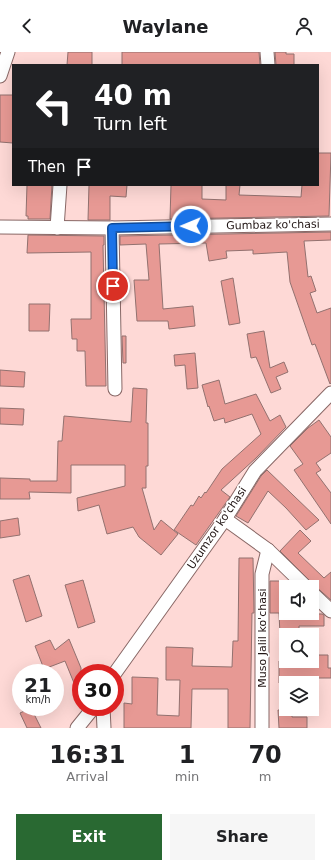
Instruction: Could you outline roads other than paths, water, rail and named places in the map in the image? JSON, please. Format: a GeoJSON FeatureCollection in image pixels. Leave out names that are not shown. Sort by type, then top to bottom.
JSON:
{"type":"FeatureCollection","features":[{"type":"Feature","properties":{"kind":"street"},"geometry":{"type":"LineString","coordinates":[[0,76],[8,52]]}},
{"type":"Feature","properties":{"kind":"street"},"geometry":{"type":"LineString","coordinates":[[268,52],[268,64]]}},
{"type":"Feature","properties":{"kind":"street"},"geometry":{"type":"LineString","coordinates":[[57,228],[60,186]]}},
{"type":"Feature","properties":{"kind":"street","name":"Gumbaz ko'chasi"},"geometry":{"type":"LineString","coordinates":[[0,227],[112,228],[331,224]]}},
{"type":"Feature","properties":{"kind":"street"},"geometry":{"type":"LineString","coordinates":[[112,228],[114,389]]}},
{"type":"Feature","properties":{"kind":"street","name":"Uzumzor ko'chasi"},"geometry":{"type":"LineString","coordinates":[[121,664],[225,519],[255,471],[331,393]]}},
{"type":"Feature","properties":{"kind":"street"},"geometry":{"type":"LineString","coordinates":[[225,519],[268,550],[299,580]]}},
{"type":"Feature","properties":{"kind":"street","name":"Muso Jalil ko'chasi"},"geometry":{"type":"LineString","coordinates":[[262,728],[262,574],[268,550]]}},
{"type":"Feature","properties":{"kind":"street"},"geometry":{"type":"LineString","coordinates":[[319,600],[331,611]]}},
{"type":"Feature","properties":{"kind":"street"},"geometry":{"type":"LineString","coordinates":[[77,728],[87,716]]}},
{"type":"Feature","properties":{"kind":"street"},"geometry":{"type":"LineString","coordinates":[[103,716],[104,728]]}}]}
